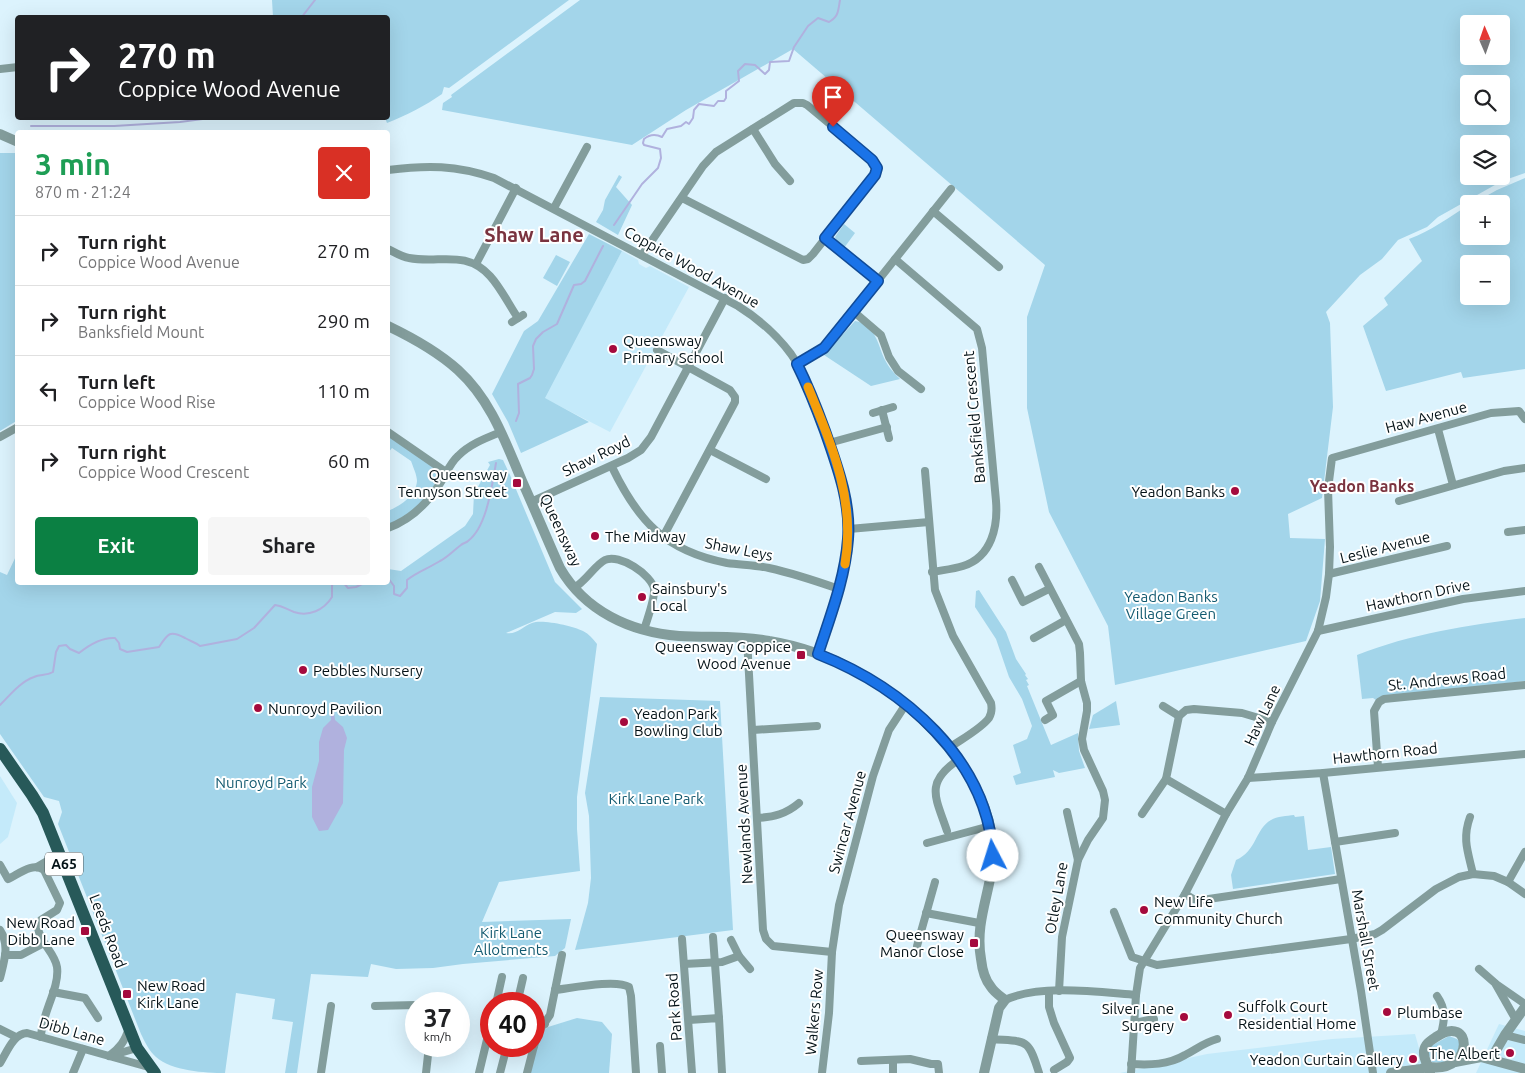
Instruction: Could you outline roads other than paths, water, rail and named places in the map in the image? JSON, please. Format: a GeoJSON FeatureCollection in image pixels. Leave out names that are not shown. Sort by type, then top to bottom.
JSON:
{"type":"FeatureCollection","features":[{"type":"Feature","properties":{"kind":"main road","name":"Leeds Road"},"geometry":{"type":"LineString","coordinates":[[0,749],[43,813],[137,1048],[153,1071]]}},
{"type":"Feature","properties":{"kind":"street"},"geometry":{"type":"LineString","coordinates":[[0,69],[15,67]]}},
{"type":"Feature","properties":{"kind":"street"},"geometry":{"type":"LineString","coordinates":[[642,255],[703,166],[716,152],[798,102],[803,103],[875,162],[877,168],[875,175],[811,257],[806,260],[800,260],[682,198]]}},
{"type":"Feature","properties":{"kind":"street"},"geometry":{"type":"LineString","coordinates":[[753,129],[775,164],[790,181]]}},
{"type":"Feature","properties":{"kind":"street"},"geometry":{"type":"LineString","coordinates":[[1,135],[15,141]]}},
{"type":"Feature","properties":{"kind":"street"},"geometry":{"type":"LineString","coordinates":[[554,208],[587,147]]}},
{"type":"Feature","properties":{"kind":"street","name":"Coppice Wood Avenue"},"geometry":{"type":"LineString","coordinates":[[390,170],[432,166],[454,167],[494,178],[725,298],[766,326],[781,342],[797,364],[809,388],[845,495],[849,530],[845,561],[839,588],[818,654]]}},
{"type":"Feature","properties":{"kind":"street"},"geometry":{"type":"LineString","coordinates":[[476,264],[516,188]]}},
{"type":"Feature","properties":{"kind":"street"},"geometry":{"type":"LineString","coordinates":[[797,364],[824,348],[951,189]]}},
{"type":"Feature","properties":{"kind":"street"},"geometry":{"type":"LineString","coordinates":[[933,211],[999,267]]}},
{"type":"Feature","properties":{"kind":"street"},"geometry":{"type":"LineString","coordinates":[[825,238],[878,281]]}},
{"type":"Feature","properties":{"kind":"street"},"geometry":{"type":"LineString","coordinates":[[390,250],[411,259],[459,259],[476,264],[489,275],[518,319]]}},
{"type":"Feature","properties":{"kind":"street","name":"Banksfield Crescent"},"geometry":{"type":"LineString","coordinates":[[895,259],[978,330],[982,348],[996,501],[996,526],[986,548],[970,563],[932,572]]}},
{"type":"Feature","properties":{"kind":"street","name":"Shaw Royd"},"geometry":{"type":"LineString","coordinates":[[531,502],[612,467],[635,454],[645,445],[725,298]]}},
{"type":"Feature","properties":{"kind":"street"},"geometry":{"type":"LineString","coordinates":[[853,311],[881,335],[889,357],[898,371],[921,389]]}},
{"type":"Feature","properties":{"kind":"street","name":"Queensway"},"geometry":{"type":"LineString","coordinates":[[390,327],[422,343],[458,370],[484,399],[501,432],[560,568],[582,598],[602,612],[644,630],[681,636],[747,638],[787,644],[818,654],[868,677],[906,704],[928,724],[958,760],[979,795],[990,826],[993,856],[991,874],[979,923],[978,943],[985,976],[991,987],[1005,1000]]}},
{"type":"Feature","properties":{"kind":"street"},"geometry":{"type":"LineString","coordinates":[[658,350],[730,390],[735,396],[735,402],[663,537]]}},
{"type":"Feature","properties":{"kind":"street"},"geometry":{"type":"LineString","coordinates":[[873,413],[893,408]]}},
{"type":"Feature","properties":{"kind":"street"},"geometry":{"type":"LineString","coordinates":[[882,410],[889,438]]}},
{"type":"Feature","properties":{"kind":"street","name":"Haw Avenue"},"geometry":{"type":"LineString","coordinates":[[1332,458],[1491,414],[1515,411],[1522,413],[1525,419]]}},
{"type":"Feature","properties":{"kind":"street"},"geometry":{"type":"LineString","coordinates":[[829,443],[886,427]]}},
{"type":"Feature","properties":{"kind":"street"},"geometry":{"type":"LineString","coordinates":[[0,437],[15,429]]}},
{"type":"Feature","properties":{"kind":"street"},"geometry":{"type":"LineString","coordinates":[[1438,429],[1453,485]]}},
{"type":"Feature","properties":{"kind":"street"},"geometry":{"type":"LineString","coordinates":[[390,527],[402,522],[418,511],[440,484],[457,457],[472,444],[501,432]]}},
{"type":"Feature","properties":{"kind":"street"},"geometry":{"type":"LineString","coordinates":[[390,433],[446,472]]}},
{"type":"Feature","properties":{"kind":"street"},"geometry":{"type":"LineString","coordinates":[[710,450],[766,479]]}},
{"type":"Feature","properties":{"kind":"street","name":"Haw Lane"},"geometry":{"type":"LineString","coordinates":[[1131,1073],[1130,1064],[1137,976],[1143,962],[1185,894],[1226,814],[1248,778],[1272,722],[1318,631],[1329,574],[1328,490],[1332,458]]}},
{"type":"Feature","properties":{"kind":"street","name":"Shaw Leys"},"geometry":{"type":"LineString","coordinates":[[612,467],[624,492],[641,517],[663,537],[689,552],[728,563],[767,568],[839,588]]}},
{"type":"Feature","properties":{"kind":"street"},"geometry":{"type":"LineString","coordinates":[[1399,501],[1504,471],[1525,468]]}},
{"type":"Feature","properties":{"kind":"street"},"geometry":{"type":"LineString","coordinates":[[925,470],[932,572],[938,598],[953,636],[991,703],[992,710],[990,718],[949,748]]}},
{"type":"Feature","properties":{"kind":"street"},"geometry":{"type":"LineString","coordinates":[[849,530],[929,522]]}},
{"type":"Feature","properties":{"kind":"street"},"geometry":{"type":"LineString","coordinates":[[1508,532],[1525,530]]}},
{"type":"Feature","properties":{"kind":"street","name":"Leslie Avenue"},"geometry":{"type":"LineString","coordinates":[[1329,574],[1447,546]]}},
{"type":"Feature","properties":{"kind":"street"},"geometry":{"type":"LineString","coordinates":[[574,588],[581,584],[604,560],[613,558],[625,560],[649,579],[653,586],[654,595],[644,630]]}},
{"type":"Feature","properties":{"kind":"street"},"geometry":{"type":"LineString","coordinates":[[1039,567],[1079,644],[1081,682],[1088,711],[1082,739],[1084,750],[1103,791],[1105,812],[1103,818],[1088,840],[1078,860]]}},
{"type":"Feature","properties":{"kind":"street"},"geometry":{"type":"LineString","coordinates":[[1012,580],[1023,602],[1049,588]]}},
{"type":"Feature","properties":{"kind":"street","name":"Hawthorn Drive"},"geometry":{"type":"LineString","coordinates":[[1318,631],[1463,599],[1525,591]]}},
{"type":"Feature","properties":{"kind":"street"},"geometry":{"type":"LineString","coordinates":[[1034,638],[1066,620]]}},
{"type":"Feature","properties":{"kind":"street","name":"Newlands Avenue"},"geometry":{"type":"LineString","coordinates":[[747,638],[763,930],[766,938],[773,946],[832,952]]}},
{"type":"Feature","properties":{"kind":"street"},"geometry":{"type":"LineString","coordinates":[[1045,720],[1053,715],[1046,701],[1081,682]]}},
{"type":"Feature","properties":{"kind":"street","name":"St. Andrews Road"},"geometry":{"type":"LineString","coordinates":[[1378,767],[1374,711],[1379,702],[1384,699],[1525,685]]}},
{"type":"Feature","properties":{"kind":"street","name":"Swincar Avenue"},"geometry":{"type":"LineString","coordinates":[[832,952],[839,905],[873,776],[889,730],[906,704]]}},
{"type":"Feature","properties":{"kind":"street"},"geometry":{"type":"LineString","coordinates":[[1163,706],[1179,716]]}},
{"type":"Feature","properties":{"kind":"street"},"geometry":{"type":"LineString","coordinates":[[1142,814],[1166,779],[1179,716],[1186,710],[1242,713],[1272,722]]}},
{"type":"Feature","properties":{"kind":"street"},"geometry":{"type":"LineString","coordinates":[[753,730],[817,726]]}},
{"type":"Feature","properties":{"kind":"street","name":"Hawthorn Road"},"geometry":{"type":"LineString","coordinates":[[1248,778],[1525,754]]}},
{"type":"Feature","properties":{"kind":"street"},"geometry":{"type":"LineString","coordinates":[[947,831],[936,797],[936,781],[943,772],[958,760]]}},
{"type":"Feature","properties":{"kind":"street","name":"Marshall Street"},"geometry":{"type":"LineString","coordinates":[[1323,773],[1361,991],[1373,1073]]}},
{"type":"Feature","properties":{"kind":"street"},"geometry":{"type":"LineString","coordinates":[[1166,779],[1226,814]]}},
{"type":"Feature","properties":{"kind":"street"},"geometry":{"type":"LineString","coordinates":[[757,818],[775,817],[790,810],[799,803]]}},
{"type":"Feature","properties":{"kind":"street","name":"Otley Lane"},"geometry":{"type":"LineString","coordinates":[[1059,991],[1062,937],[1078,860],[1067,812]]}},
{"type":"Feature","properties":{"kind":"street"},"geometry":{"type":"LineString","coordinates":[[1470,817],[1465,838],[1473,874]]}},
{"type":"Feature","properties":{"kind":"street"},"geometry":{"type":"LineString","coordinates":[[928,843],[990,826]]}},
{"type":"Feature","properties":{"kind":"street"},"geometry":{"type":"LineString","coordinates":[[1335,842],[1395,834]]}},
{"type":"Feature","properties":{"kind":"street"},"geometry":{"type":"LineString","coordinates":[[1508,882],[1525,852]]}},
{"type":"Feature","properties":{"kind":"street"},"geometry":{"type":"LineString","coordinates":[[37,867],[49,860]]}},
{"type":"Feature","properties":{"kind":"street"},"geometry":{"type":"LineString","coordinates":[[0,865],[8,879],[31,867],[44,870],[60,903],[57,910],[39,923],[39,932],[57,970],[41,1026],[41,1037]]}},
{"type":"Feature","properties":{"kind":"street"},"geometry":{"type":"LineString","coordinates":[[1114,912],[1132,957],[1157,965],[1351,939],[1375,934],[1436,889],[1459,877],[1473,874],[1494,876],[1508,882],[1525,894]]}},
{"type":"Feature","properties":{"kind":"street"},"geometry":{"type":"LineString","coordinates":[[1185,894],[1193,899],[1202,900],[1342,879]]}},
{"type":"Feature","properties":{"kind":"street"},"geometry":{"type":"LineString","coordinates":[[917,946],[935,882]]}},
{"type":"Feature","properties":{"kind":"street"},"geometry":{"type":"LineString","coordinates":[[926,913],[979,923]]}},
{"type":"Feature","properties":{"kind":"street"},"geometry":{"type":"LineString","coordinates":[[0,930],[5,941],[5,955],[0,978]]}},
{"type":"Feature","properties":{"kind":"street"},"geometry":{"type":"LineString","coordinates":[[713,937],[722,1073]]}},
{"type":"Feature","properties":{"kind":"street","name":"Park Road"},"geometry":{"type":"LineString","coordinates":[[682,939],[692,1073]]}},
{"type":"Feature","properties":{"kind":"street"},"geometry":{"type":"LineString","coordinates":[[731,940],[739,956],[750,969]]}},
{"type":"Feature","properties":{"kind":"street"},"geometry":{"type":"LineString","coordinates":[[5,955],[21,955],[44,943]]}},
{"type":"Feature","properties":{"kind":"street","name":"Walkers Row"},"geometry":{"type":"LineString","coordinates":[[822,1073],[829,1013],[832,952]]}},
{"type":"Feature","properties":{"kind":"street"},"geometry":{"type":"LineString","coordinates":[[545,1024],[550,1016],[562,955]]}},
{"type":"Feature","properties":{"kind":"street"},"geometry":{"type":"LineString","coordinates":[[684,964],[732,960],[739,956]]}},
{"type":"Feature","properties":{"kind":"street"},"geometry":{"type":"LineString","coordinates":[[1455,1062],[1486,1058],[1516,1020],[1525,1005],[1495,983],[1480,969]]}},
{"type":"Feature","properties":{"kind":"street"},"geometry":{"type":"LineString","coordinates":[[499,992],[502,977]]}},
{"type":"Feature","properties":{"kind":"street"},"geometry":{"type":"LineString","coordinates":[[520,992],[523,978]]}},
{"type":"Feature","properties":{"kind":"street"},"geometry":{"type":"LineString","coordinates":[[555,990],[613,983],[623,983],[629,987],[632,996],[636,1073]]}},
{"type":"Feature","properties":{"kind":"street"},"geometry":{"type":"LineString","coordinates":[[1495,983],[1516,1020]]}},
{"type":"Feature","properties":{"kind":"street"},"geometry":{"type":"LineString","coordinates":[[1049,991],[1049,1007],[1054,1023],[1070,1058],[1054,1070]]}},
{"type":"Feature","properties":{"kind":"street"},"geometry":{"type":"LineString","coordinates":[[984,1073],[999,1008],[1005,1000],[1013,996],[1049,991],[1136,995]]}},
{"type":"Feature","properties":{"kind":"street"},"geometry":{"type":"LineString","coordinates":[[52,992],[85,998],[98,1018]]}},
{"type":"Feature","properties":{"kind":"street"},"geometry":{"type":"LineString","coordinates":[[1437,996],[1444,1009],[1445,1018],[1441,1034]]}},
{"type":"Feature","properties":{"kind":"street"},"geometry":{"type":"LineString","coordinates":[[375,1006],[405,1005]]}},
{"type":"Feature","properties":{"kind":"street"},"geometry":{"type":"LineString","coordinates":[[321,1073],[331,1006]]}},
{"type":"Feature","properties":{"kind":"street"},"geometry":{"type":"LineString","coordinates":[[688,1020],[719,1018]]}},
{"type":"Feature","properties":{"kind":"street"},"geometry":{"type":"LineString","coordinates":[[1445,1018],[1461,1037],[1486,1058],[1523,1070]]}},
{"type":"Feature","properties":{"kind":"street"},"geometry":{"type":"LineString","coordinates":[[1134,1023],[1154,1019]]}},
{"type":"Feature","properties":{"kind":"street","name":"Dibb Lane"},"geometry":{"type":"LineString","coordinates":[[109,1056],[121,1047],[126,1039],[129,1027]]}},
{"type":"Feature","properties":{"kind":"street"},"geometry":{"type":"LineString","coordinates":[[0,1029],[16,1037],[0,1063]]}},
{"type":"Feature","properties":{"kind":"street"},"geometry":{"type":"LineString","coordinates":[[1391,1073],[1421,1069],[1444,1070],[1462,1055],[1465,1045],[1461,1037],[1449,1031],[1441,1034],[1425,1046],[1424,1054],[1429,1069]]}},
{"type":"Feature","properties":{"kind":"street","name":"Dibb Lane"},"geometry":{"type":"LineString","coordinates":[[16,1037],[21,1033],[26,1033],[109,1056],[153,1071]]}},
{"type":"Feature","properties":{"kind":"street"},"geometry":{"type":"LineString","coordinates":[[1505,1034],[1525,1040]]}},
{"type":"Feature","properties":{"kind":"street"},"geometry":{"type":"LineString","coordinates":[[991,1038],[1027,1044],[1033,1053],[1039,1073]]}},
{"type":"Feature","properties":{"kind":"street"},"geometry":{"type":"LineString","coordinates":[[1130,1064],[1169,1062],[1185,1056],[1204,1043],[1217,1039]]}},
{"type":"Feature","properties":{"kind":"street"},"geometry":{"type":"LineString","coordinates":[[660,1046],[662,1073]]}},
{"type":"Feature","properties":{"kind":"street","name":"Dibb Lane"},"geometry":{"type":"LineString","coordinates":[[109,1056],[137,1048]]}},
{"type":"Feature","properties":{"kind":"street"},"geometry":{"type":"LineString","coordinates":[[74,1073],[83,1050]]}},
{"type":"Feature","properties":{"kind":"street"},"geometry":{"type":"LineString","coordinates":[[426,1073],[428,1057]]}},
{"type":"Feature","properties":{"kind":"street"},"geometry":{"type":"LineString","coordinates":[[479,1073],[483,1057]]}},
{"type":"Feature","properties":{"kind":"street"},"geometry":{"type":"LineString","coordinates":[[500,1073],[504,1057]]}},
{"type":"Feature","properties":{"kind":"street"},"geometry":{"type":"LineString","coordinates":[[527,1073],[531,1057]]}},
{"type":"Feature","properties":{"kind":"street"},"geometry":{"type":"LineString","coordinates":[[860,1062],[910,1059],[938,1064],[939,1073]]}},
{"type":"Feature","properties":{"kind":"street"},"geometry":{"type":"LineString","coordinates":[[893,1060],[893,1073]]}},
{"type":"Feature","properties":{"kind":"waterway"},"geometry":{"type":"LineString","coordinates":[[303,15],[315,0]]}},
{"type":"Feature","properties":{"kind":"waterway"},"geometry":{"type":"LineString","coordinates":[[614,225],[642,184],[658,168],[661,158],[660,149],[644,145],[644,139],[653,135],[662,137],[667,129],[681,126],[686,122],[689,124],[693,118],[694,110],[699,104],[714,106],[718,101],[724,101],[726,91],[739,81],[738,71],[745,64],[755,65],[765,74],[769,70],[770,62],[789,61],[794,47],[808,26],[818,18],[829,22],[835,18],[838,13],[840,0]]}},
{"type":"Feature","properties":{"kind":"waterway"},"geometry":{"type":"LineString","coordinates":[[31,126],[114,126],[195,120]]}},
{"type":"Feature","properties":{"kind":"waterway"},"geometry":{"type":"LineString","coordinates":[[516,421],[519,413],[518,384],[532,375],[534,369],[533,346],[536,339],[543,332],[557,324],[574,285],[585,281],[603,246]]}},
{"type":"Feature","properties":{"kind":"waterway"},"geometry":{"type":"LineString","coordinates":[[390,581],[394,586],[394,594],[400,596],[407,588],[407,580],[446,558],[474,535],[480,526],[488,505],[496,463]]}},
{"type":"Feature","properties":{"kind":"waterway"},"geometry":{"type":"LineString","coordinates":[[0,705],[24,682],[36,676],[53,672],[56,652],[59,646],[66,645],[79,653],[100,640],[115,638],[119,643],[120,649],[127,652],[159,647],[170,634],[176,634],[200,646],[237,639],[254,628],[275,605],[305,614],[320,609],[332,597],[332,585]]}},
{"type":"Feature","properties":{"kind":"waterway"},"geometry":{"type":"LineString","coordinates":[[346,585],[348,588],[360,585]]}},
{"type":"Feature","properties":{"kind":"place","name":"Queensway Primary School"},"geometry":{"type":"Point","coordinates":[613,349]}},
{"type":"Feature","properties":{"kind":"place","name":"Queensway Tennyson Street"},"geometry":{"type":"Point","coordinates":[517,483]}},
{"type":"Feature","properties":{"kind":"place","name":"Yeadon Banks"},"geometry":{"type":"Point","coordinates":[1235,491]}},
{"type":"Feature","properties":{"kind":"place","name":"The Midway"},"geometry":{"type":"Point","coordinates":[595,536]}},
{"type":"Feature","properties":{"kind":"place","name":"Sainsbury's Local"},"geometry":{"type":"Point","coordinates":[642,597]}},
{"type":"Feature","properties":{"kind":"place","name":"Queensway Coppice Wood Avenue"},"geometry":{"type":"Point","coordinates":[801,655]}},
{"type":"Feature","properties":{"kind":"place","name":"Pebbles Nursery"},"geometry":{"type":"Point","coordinates":[303,670]}},
{"type":"Feature","properties":{"kind":"place","name":"Nunroyd Pavilion"},"geometry":{"type":"Point","coordinates":[258,708]}},
{"type":"Feature","properties":{"kind":"place","name":"Yeadon Park Bowling Club"},"geometry":{"type":"Point","coordinates":[624,722]}},
{"type":"Feature","properties":{"kind":"place","name":"New Life Community Church"},"geometry":{"type":"Point","coordinates":[1144,910]}},
{"type":"Feature","properties":{"kind":"place","name":"New Road Dibb Lane"},"geometry":{"type":"Point","coordinates":[85,931]}},
{"type":"Feature","properties":{"kind":"place","name":"Queensway Manor Close"},"geometry":{"type":"Point","coordinates":[974,943]}},
{"type":"Feature","properties":{"kind":"place","name":"New Road Kirk Lane"},"geometry":{"type":"Point","coordinates":[127,994]}},
{"type":"Feature","properties":{"kind":"place","name":"Plumbase"},"geometry":{"type":"Point","coordinates":[1387,1012]}},
{"type":"Feature","properties":{"kind":"place","name":"Suffolk Court Residential Home"},"geometry":{"type":"Point","coordinates":[1228,1015]}},
{"type":"Feature","properties":{"kind":"place","name":"Silver Lane Surgery"},"geometry":{"type":"Point","coordinates":[1184,1017]}},
{"type":"Feature","properties":{"kind":"place","name":"The Albert"},"geometry":{"type":"Point","coordinates":[1510,1053]}},
{"type":"Feature","properties":{"kind":"place","name":"Yeadon Curtain Gallery"},"geometry":{"type":"Point","coordinates":[1413,1059]}},
{"type":"Feature","properties":{"kind":"district","name":"Shaw Lane"},"geometry":{"type":"Point","coordinates":[534,234]}},
{"type":"Feature","properties":{"kind":"district","name":"Yeadon Banks"},"geometry":{"type":"Point","coordinates":[1362,486]}},
{"type":"Feature","properties":{"kind":"park label","name":"Yeadon Banks Village Green"},"geometry":{"type":"Point","coordinates":[1171,604]}},
{"type":"Feature","properties":{"kind":"park label","name":"Nunroyd Park"},"geometry":{"type":"Point","coordinates":[261,782]}},
{"type":"Feature","properties":{"kind":"park label","name":"Kirk Lane Park"},"geometry":{"type":"Point","coordinates":[656,798]}},
{"type":"Feature","properties":{"kind":"park label","name":"Kirk Lane Allotments"},"geometry":{"type":"Point","coordinates":[511,940]}}]}
